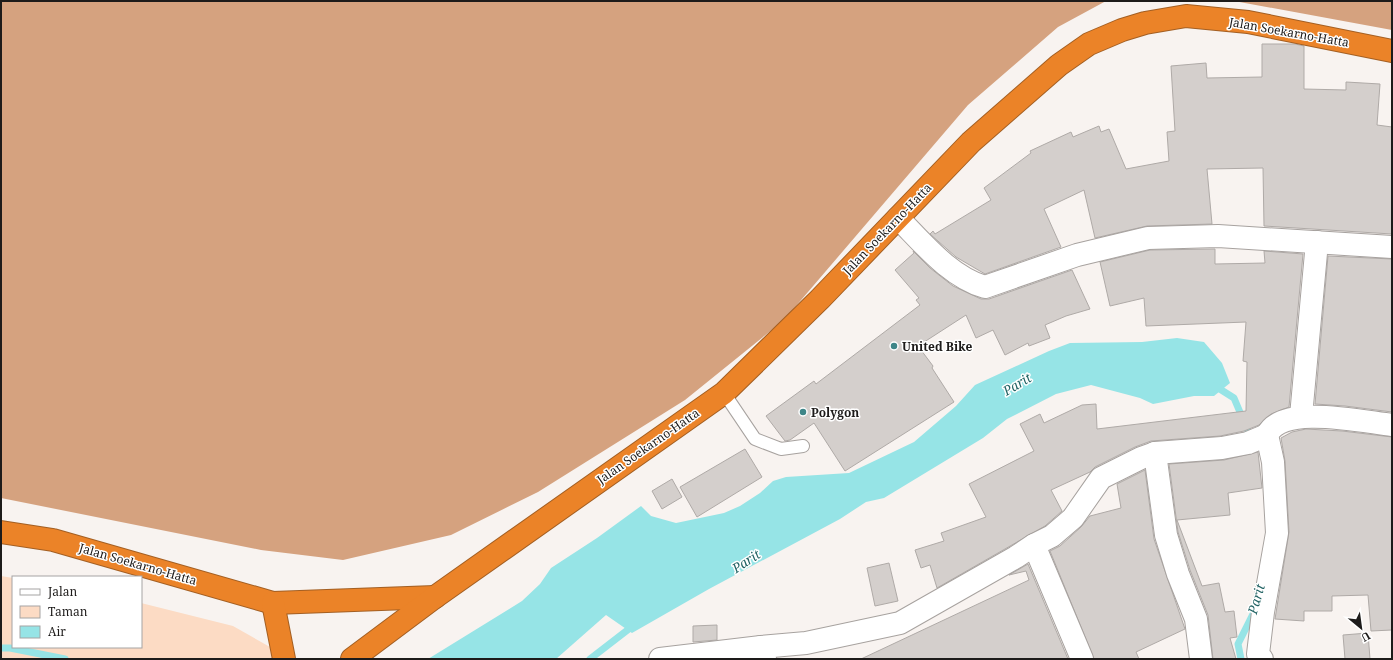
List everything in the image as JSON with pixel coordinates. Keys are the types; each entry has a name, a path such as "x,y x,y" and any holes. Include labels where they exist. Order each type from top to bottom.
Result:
{"highway":[{"name":"Jalan Soekarno-Hatta","path":"352,659 434,596 724,393 820,299 971,142 1059,65 1089,44 1122,30 1145,23 1186,16 1248,22 1392,51"},
{"name":"Jalan Soekarno-Hatta","path":"1,532 53,540 273,603 434,596"},
{"path":"273,603 284,659"}],"street":[{"path":"898,218 933,253 963,279 985,287 1077,255 1148,238 1218,236 1392,247"},
{"path":"1301,416 1317,242"},
{"path":"1262,659 1258,654 1263,612 1277,533 1274,462 1267,435 1269,429 1290,417 1301,416 1392,425"},
{"path":"660,659 763,653 900,623 1052,536 1073,518 1101,478 1155,453 1222,448 1248,443 1267,435"},
{"path":"1155,453 1166,535 1178,574 1196,619 1201,659"},
{"path":"1034,545 1082,659"}],"lane":[{"path":"724,393 755,439 781,448 803,446"}],"green space":[{"path":"1,576 12,578 12,648 142,648 142,603 233,626 270,647 273,659 1,659"}],"shaded area":[{"path":"1,1 1106,1 1058,27 968,105 784,320 685,400 538,492 451,535 343,560 261,550 1,498"},
{"path":"1234,1 1392,1 1392,30"}],"water":[{"path":"1177,338 1204,342 1222,363 1230,383 1214,396 1194,396 1153,404 1140,398 1091,385 1056,394 1007,419 983,438 884,498 866,502 840,519 709,589 632,633 606,615 556,659 428,659 522,601 540,584 551,568 597,538 641,506 651,516 676,523 724,513 740,506 760,493 773,481 786,477 849,473 914,442 956,406 975,385 1049,351 1070,343 1142,342"}],"building":[{"path":"1262,44 1295,44 1304,46 1304,89 1346,90 1346,82 1380,84 1377,125 1392,127 1392,234 1264,226 1263,168 1207,169 1212,224 1147,226 1095,238 1084,190 1044,209 1061,247 985,274 956,257 930,234 933,231 935,234 991,200 984,188 1031,153 1030,151 1071,132 1073,137 1099,126 1101,132 1109,129 1126,169 1169,161 1167,132 1175,131 1171,66 1206,63 1207,78 1262,77"},
{"path":"1215,249 1215,264 1265,263 1264,251 1303,254 1289,407 1271,414 1259,425 1244,431 1220,436 1151,441 1135,447 1095,467 1090,472 1051,490 1062,511 1045,526 937,588 930,565 921,568 915,550 944,541 941,533 986,517 969,484 1034,451 1020,424 1040,414 1044,423 1082,405 1096,404 1097,429 1246,411 1247,362 1243,361 1246,322 1146,326 1144,298 1110,306 1100,262 1150,250"},
{"path":"913,251 930,268 953,286 981,299 989,299 1072,270 1090,309 1066,316 1045,325 1050,338 1029,346 1028,343 1005,355 993,330 976,338 966,315 918,346 933,366 932,368 954,402 845,471 814,423 790,440 785,441 766,416 814,381 816,384 920,305 916,300 919,298 895,270 914,253"},
{"path":"1328,256 1392,259 1392,412 1315,404"},
{"path":"1306,429 1342,431 1392,437 1392,630 1371,631 1368,595 1332,596 1332,611 1304,611 1304,621 1275,619 1289,532 1285,461 1281,438 1292,432"},
{"path":"745,449 762,477 697,517 680,487"},
{"path":"1258,452 1262,488 1228,493 1230,515 1177,520 1202,586 1219,583 1225,612 1234,611 1237,637 1230,638 1236,659 1213,659 1208,615 1190,570 1178,532 1169,464 1224,460"},
{"path":"1145,470 1154,539 1185,629 1136,652 1139,659 1094,659 1050,551 1060,546 1081,527 1090,516 1121,508 1117,484"},
{"path":"672,479 682,497 662,509 652,491"},
{"path":"889,563 898,601 875,606 867,568"},
{"path":"1028,564 1068,659 861,659 1029,580 1026,571 1009,575"},
{"path":"717,625 717,640 693,642 693,626"},
{"path":"1368,633 1370,659 1345,659 1343,635"}],"waterway":[{"name":"Parit","path":"1215,386 1234,398 1250,436 1253,438"},
{"name":"Parit","path":"1241,659 1238,644 1255,610"},
{"name":"Parit","path":"590,659 634,625"},
{"name":"Parit","path":"1,648 10,648 65,659"}],"place":[{"name":"United Bike","path":"894,346"},
{"name":"Polygon","path":"803,412"}]}
